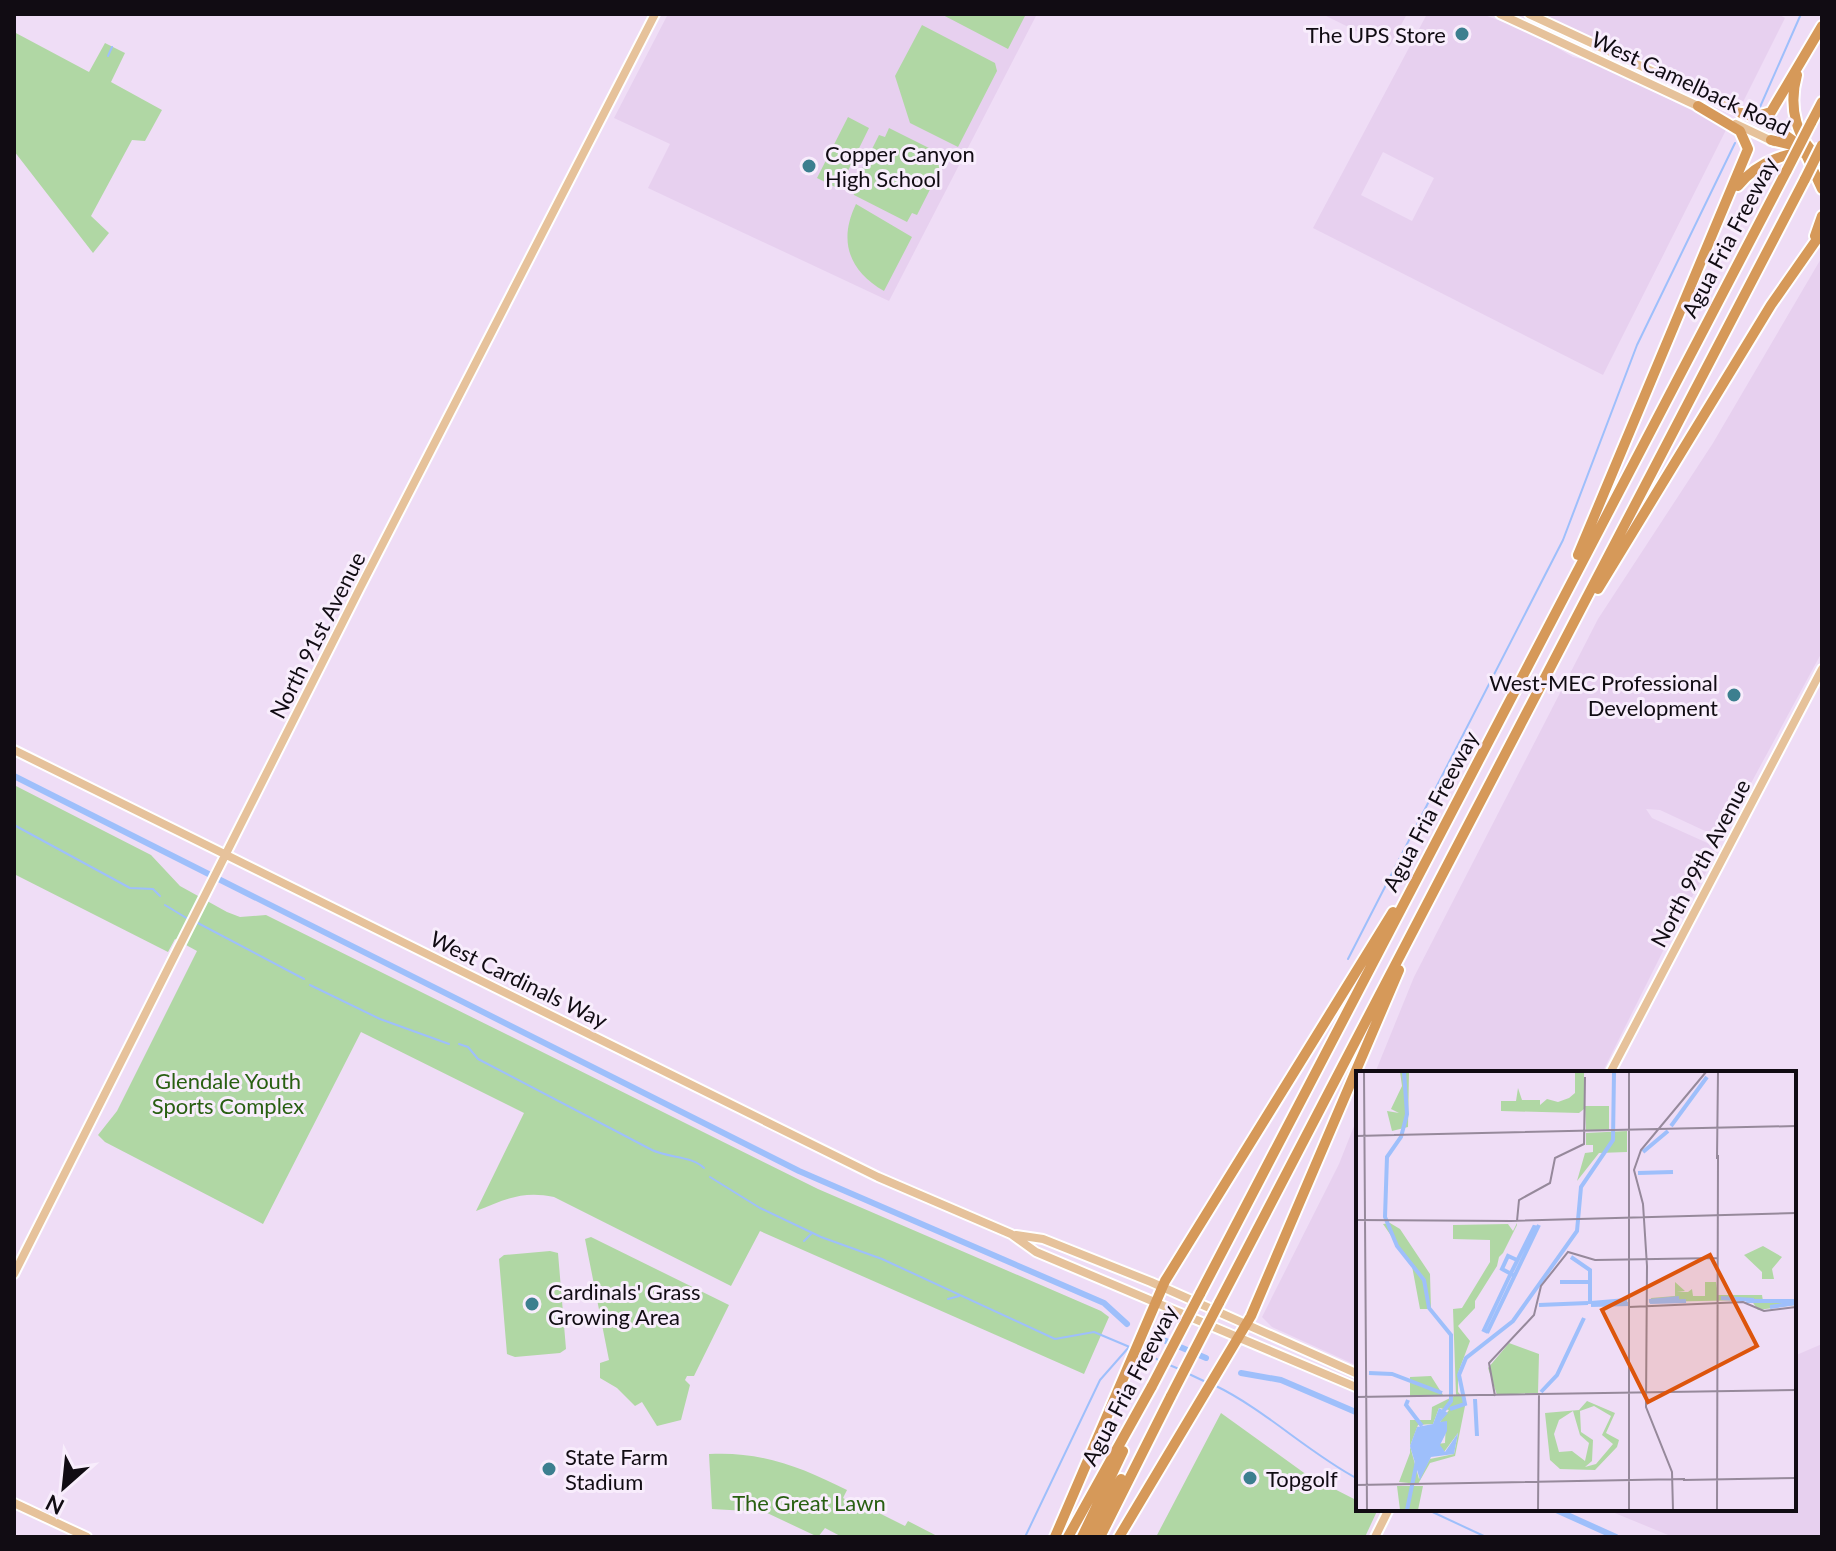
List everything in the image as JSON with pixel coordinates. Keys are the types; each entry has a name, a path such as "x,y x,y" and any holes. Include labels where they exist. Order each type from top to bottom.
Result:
{"highway":[{"path":"1741,113 1757,116 1771,112 1822,26"},
{"path":"1800,66 1793,107 1814,152 1822,189"},
{"name":"Agua Fria Freeway","path":"1068,1537 1131,1426 1822,102"},
{"path":"1546,629 1728,203 1748,143 1740,131 1698,106"},
{"path":"1777,129 1814,152"},
{"path":"1771,140 1814,152"},
{"path":"1728,203 1750,173 1771,161 1814,152"},
{"name":"Agua Fria Freeway","path":"1100,1537 1805,179 1814,152"},
{"path":"1813,242 1822,216"},
{"path":"1565,639 1822,232"},
{"path":"1055,1537 1162,1287 1353,975 1421,871"},
{"path":"1357,1071 1440,880"},
{"path":"1119,1537 1247,1325 1356,1074"},
{"path":"1082,1537 1117,1469 1131,1426"},
{"path":"1089,1537 1124,1473 1151,1435"}],"main road":[{"name":"North 91st Avenue","path":"14,1274 655,14"},
{"name":"West Camelback Road","path":"1500,14 1771,140"},
{"name":"West Camelback Road","path":"1529,14 1777,129"},
{"path":"1542,20 1581,44 1585,53 1600,53 1644,73 1666,79"},
{"name":"North 99th Avenue","path":"1611,1071 1822,669"},
{"name":"West Cardinals Way","path":"14,750 878,1177 1011,1234 1036,1252 1356,1387"},
{"name":"West Cardinals Way","path":"1011,1234 1043,1239 1162,1287"},
{"path":"1162,1287 1356,1373"},
{"path":"14,1503 87,1537"},
{"path":"1375,1537 1388,1511"}],"shaded area":[{"name":"Copper Canyon High School","path":"668,14 1037,14 889,301 648,188 670,144 614,118"},
{"path":"1322,14 1407,14 1389,47"},
{"path":"1427,14 1482,14 1530,32 1573,57 1594,62 1727,128 1603,375 1313,228","holes":["1383,152 1434,178 1412,221 1361,195"]},
{"path":"1541,14 1778,14 1785,18 1740,108"},
{"path":"1822,257 1822,652 1723,835 1718,837 1660,810 1646,809 1652,818 1714,846 1717,853 1675,927 1603,1071 1376,1071 1414,977 1598,619 1713,443"},
{"path":"1356,1121 1356,1365 1272,1327 1262,1317 1339,1164"},
{"path":"1822,1344 1822,1537 1673,1537 1610,1511 1796,1511 1796,1355"}],"green space":[{"path":"941,14 1026,14 1008,49"},
{"path":"922,25 995,63 997,71 958,147 910,123 895,76"},
{"path":"14,32 89,72 105,43 125,53 111,82 162,110 145,141 132,140 91,216 109,233 93,253 14,151"},
{"path":"848,117 869,128 839,189 817,178"},
{"path":"889,128 943,155 944,162 917,215 912,213 907,222 854,195 852,189 879,135 885,137"},
{"path":"856,204 912,237 884,291 862,274 850,254 848,230"},
{"name":"Glendale Youth Sports Complex","path":"14,785 151,855 180,886 227,912 240,917 266,915 818,1189 1101,1311 1109,1317 1084,1374 760,1231 731,1286 554,1197 523,1195 476,1211 524,1113 361,1032 263,1224 105,1142 98,1135 117,1111 197,951 175,939 168,952 14,874"},
{"path":"591,1237 729,1305 694,1376 687,1376 685,1380 690,1385 681,1420 657,1426 642,1402 635,1406 617,1388 600,1378 600,1363 609,1360 585,1239"},
{"name":"Cardinals' Grass Growing Area","path":"558,1253 566,1349 560,1353 515,1357 507,1354 499,1259 504,1255"},
{"name":"Topgolf","path":"1221,1413 1307,1475 1356,1500 1356,1511 1377,1511 1365,1537 1156,1537"},
{"name":"The Great Lawn","path":"709,1454 746,1455 797,1468 847,1490 843,1498 868,1512 871,1509 905,1526 908,1521 939,1537 842,1537 825,1528 818,1537 765,1512 712,1509"}],"waterway":[{"path":"1760,107 1801,14"},
{"path":"108,56 112,47"},
{"path":"1348,959 1563,540 1637,345 1735,143"},
{"path":"14,776 799,1171 1104,1303 1127,1324"},
{"path":"14,825 130,888 153,889 160,896"},
{"path":"165,905 188,919"},
{"path":"194,921 304,979"},
{"path":"310,985 380,1019 449,1044"},
{"path":"459,1044 468,1047 478,1059 652,1150 693,1161 704,1168"},
{"path":"710,1177 760,1208 821,1237 882,1259 1055,1339 1094,1332 1132,1348"},
{"path":"804,1241 812,1233"},
{"path":"948,1299 959,1296"},
{"path":"1159,1338 1206,1358"},
{"path":"1025,1537 1100,1380 1129,1347"},
{"path":"1138,1351 1161,1361"},
{"path":"1167,1364 1179,1369"},
{"path":"1241,1373 1281,1380 1356,1412"},
{"path":"1189,1374 1208,1383"},
{"path":"1214,1385 1251,1406 1356,1478"},
{"path":"1430,1511 1486,1537"},
{"path":"1558,1511 1616,1537"}],"place":[{"name":"The UPS Store","path":"1462,34"},
{"name":"Copper Canyon High School","path":"809,166"},
{"name":"West-MEC Professional Development","path":"1734,695"},
{"name":"Cardinals' Grass Growing Area","path":"532,1304"},
{"name":"State Farm Stadium","path":"549,1469"},
{"name":"Topgolf","path":"1250,1478"}]}
